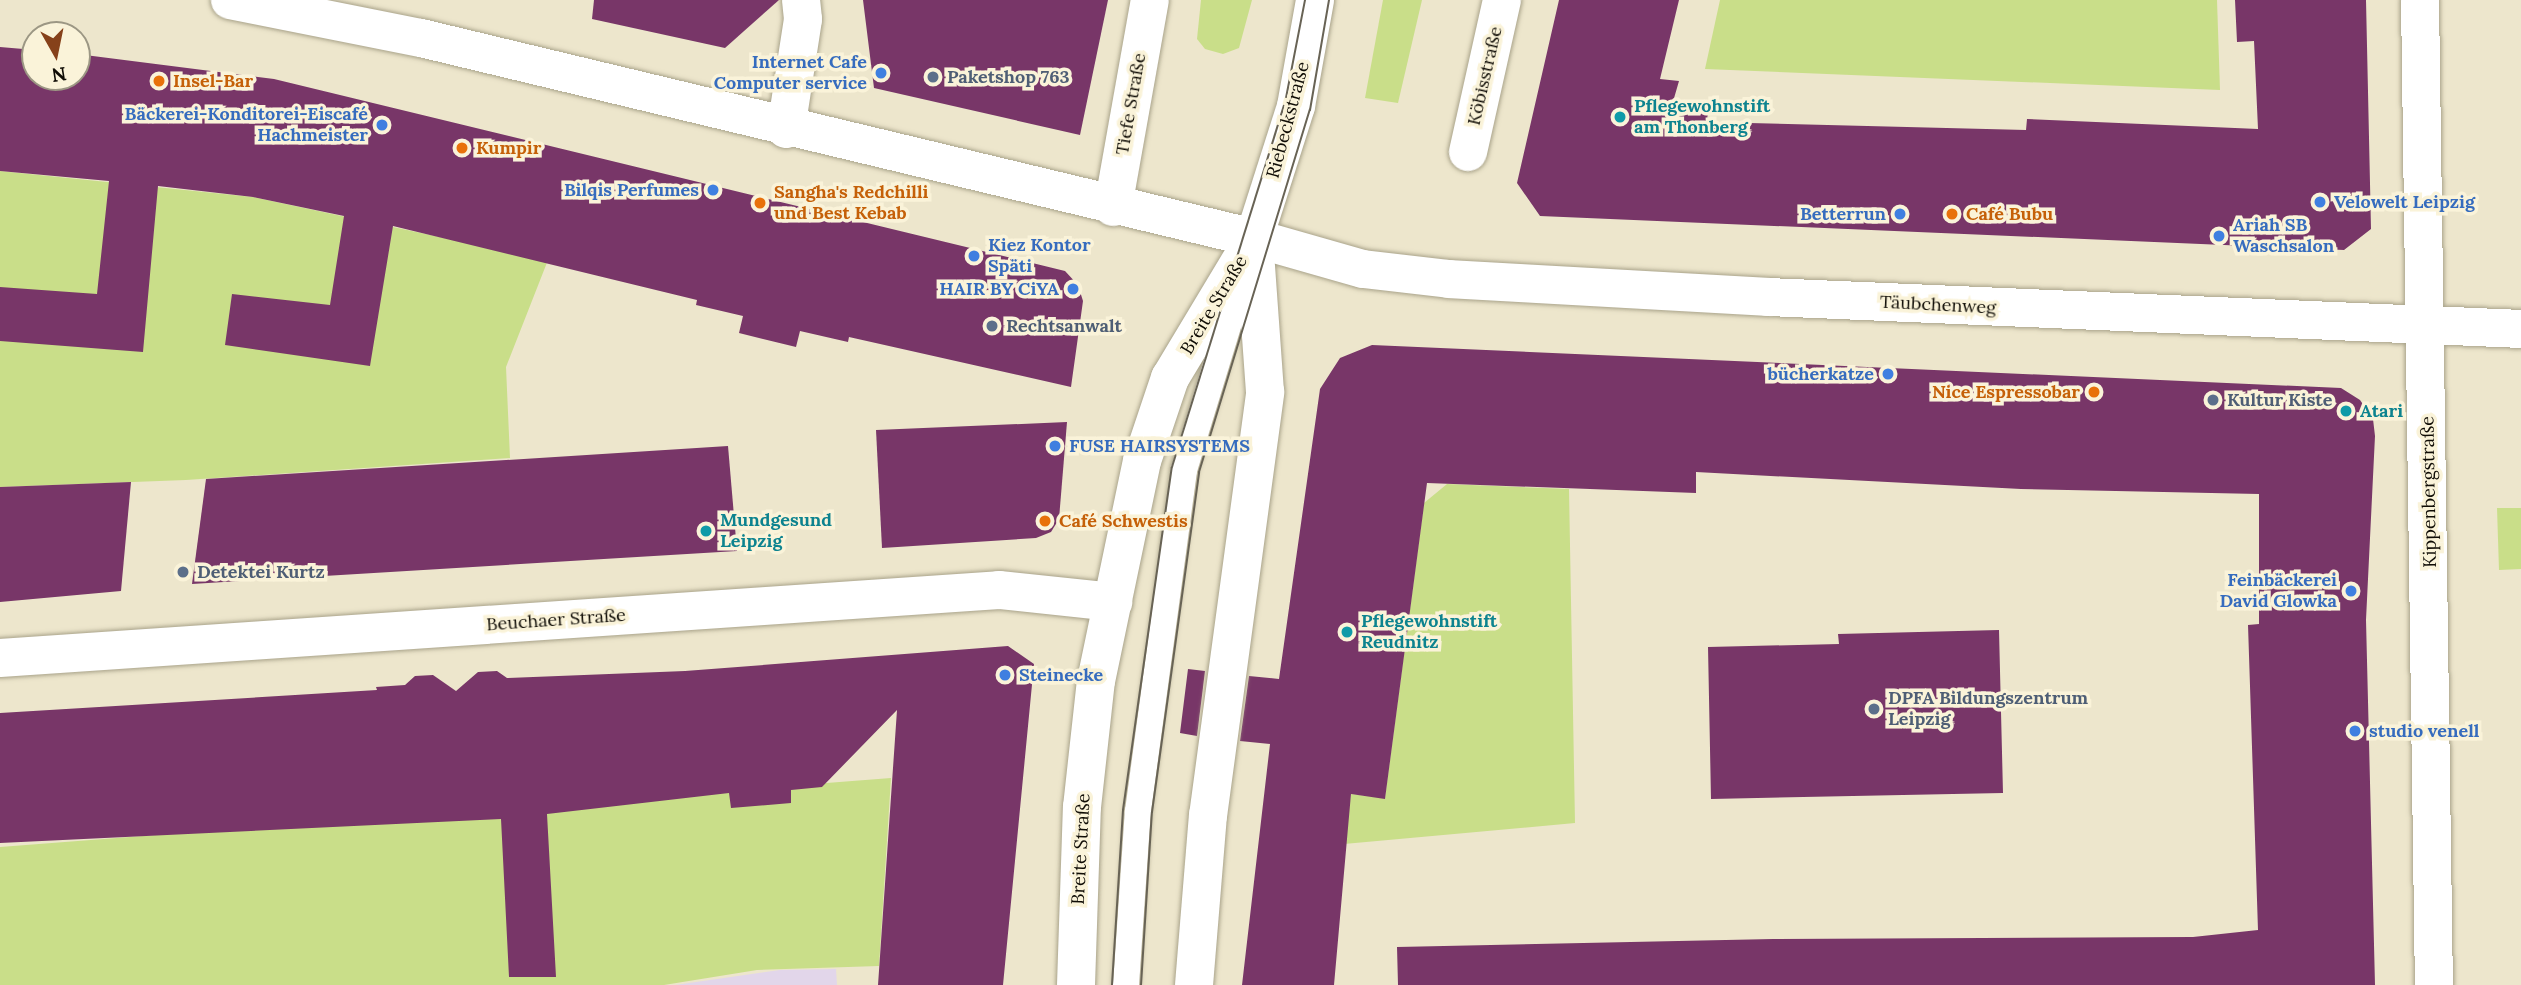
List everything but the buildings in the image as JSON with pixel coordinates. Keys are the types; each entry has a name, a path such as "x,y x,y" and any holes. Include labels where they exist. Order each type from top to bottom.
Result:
{"street":[{"name":"Täubchenweg","path":"230,0 421,38 786,129 1254,239 1363,269 1449,279 2427,328 2521,329"},
{"path":"786,129 803,19 801,0"},
{"name":"Tiefe Straße","path":"1113,207 1150,0"},
{"name":"Riebeckstraße","path":"1254,239 1296,106 1315,0"},
{"name":"Köbisstraße","path":"1468,152 1502,0"},
{"name":"Kippenbergstraße","path":"2420,0 2427,328 2434,985"},
{"name":"Breite Straße","path":"1076,985 1082,807 1096,681 1142,461 1170,378 1254,239"},
{"name":"Breite Straße","path":"1194,985 1208,816 1265,392 1254,239"},
{"name":"Beuchaer Straße","path":"0,658 999,590 1112,602"}],"lane":[{"path":"1126,985 1138,811 1184,470 1254,239"}],"shaded area":[{"path":"836,969 837,985 675,985 780,970"}],"green space":[{"path":"1201,0 1252,0 1239,48 1223,54 1205,49 1197,39"},
{"path":"1383,0 1422,0 1398,103 1365,98"},
{"path":"1720,0 2217,0 2220,90 1705,69"},
{"path":"0,171 253,197 548,260 506,367 510,458 186,480 0,487"},
{"path":"1447,484 1569,489 1575,823 1344,844 1351,794 1385,798 1424,503"},
{"path":"2497,508 2521,508 2521,569 2499,570"},
{"path":"891,778 879,966 757,970 664,985 0,985 0,847"}],"tram line":[{"path":"1112,985 1123,810 1172,467 1285,103 1305,0"},
{"path":"1141,985 1152,812 1199,472 1310,110 1329,0"}],"place":[{"name":"Internet Cafe Computer service","path":"881,73"},
{"name":"Paketshop 763","path":"933,77"},
{"name":"Insel-Bar","path":"159,81"},
{"name":"Pflegewohnstift am Thonberg","path":"1620,117"},
{"name":"Bäckerei-Konditorei-Eiscafé Hachmeister","path":"382,125"},
{"name":"Kumpir","path":"462,148"},
{"name":"Bilqis Perfumes","path":"713,190"},
{"name":"Velowelt Leipzig","path":"2320,202"},
{"name":"Sangha's Redchilli und Best Kebab","path":"760,203"},
{"name":"Betterrun","path":"1900,214"},
{"name":"Café Bubu","path":"1952,214"},
{"name":"Ariah SB Waschsalon","path":"2219,236"},
{"name":"Kiez Kontor Späti","path":"974,256"},
{"name":"HAIR BY CiYA","path":"1073,289"},
{"name":"Rechtsanwalt","path":"992,326"},
{"name":"bücherkatze","path":"1888,374"},
{"name":"Nice Espressobar","path":"2094,392"},
{"name":"Kultur Kiste","path":"2213,400"},
{"name":"Atari","path":"2346,411"},
{"name":"FUSE HAIRSYSTEMS","path":"1055,446"},
{"name":"Café Schwestis","path":"1045,521"},
{"name":"Mundgesund Leipzig","path":"706,531"},
{"name":"Detektei Kurtz","path":"183,572"},
{"name":"Feinbäckerei David Glowka","path":"2351,591"},
{"name":"Pflegewohnstift Reudnitz","path":"1347,632"},
{"name":"Steinecke","path":"1005,675"},
{"name":"DPFA Bildungszentrum Leipzig","path":"1874,709"},
{"name":"studio venell","path":"2355,731"}]}
